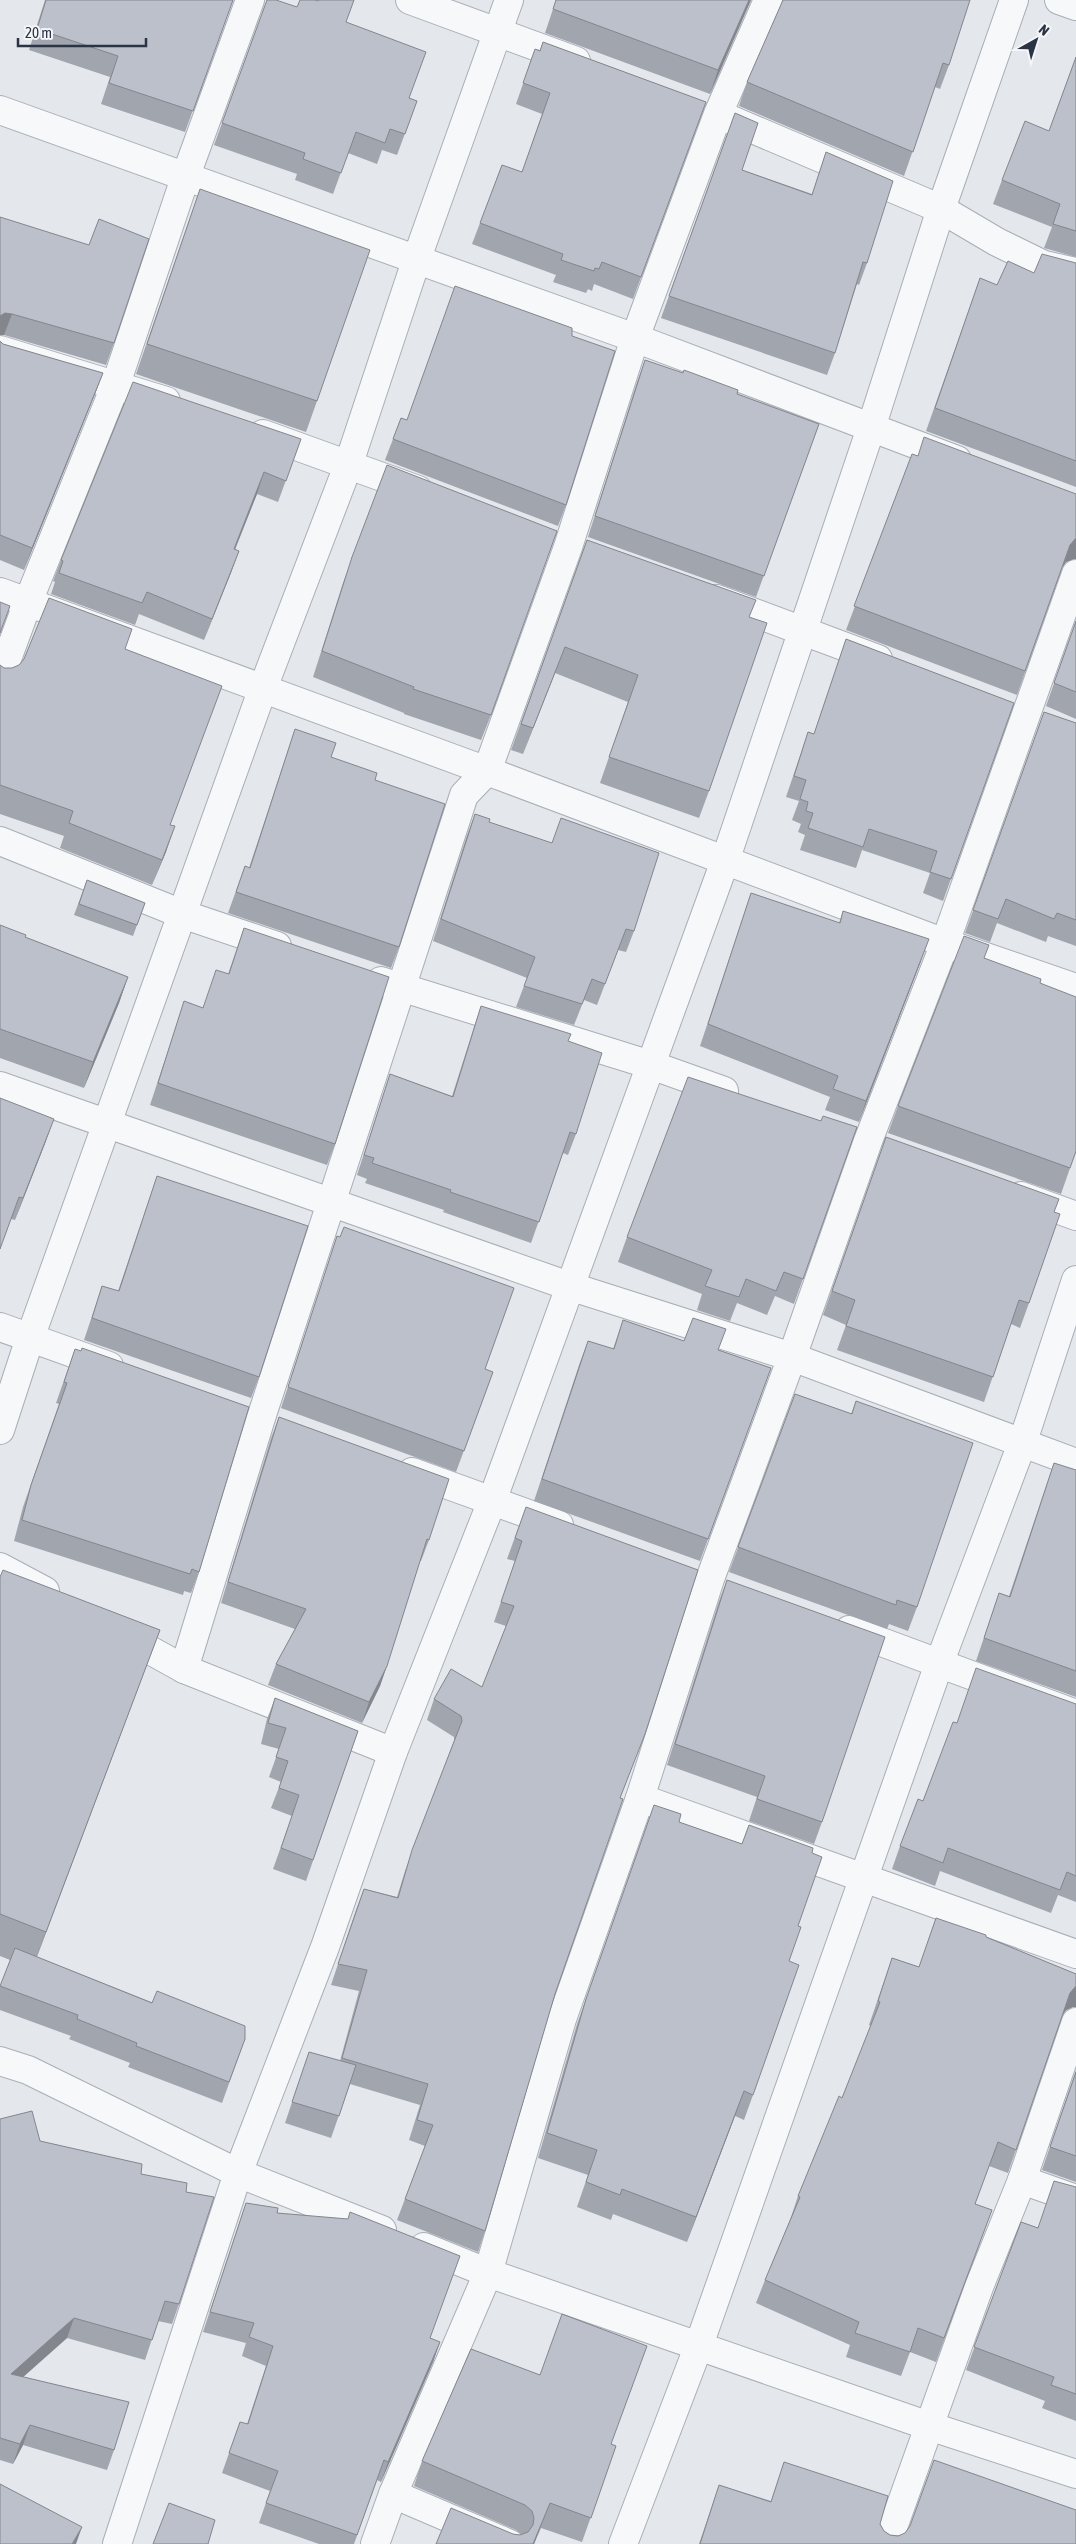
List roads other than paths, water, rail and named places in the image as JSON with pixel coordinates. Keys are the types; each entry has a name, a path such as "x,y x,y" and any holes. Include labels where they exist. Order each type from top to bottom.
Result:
{"street":[{"path":"0,678 28,602 116,384 185,178 250,0"},
{"path":"410,0 599,69"},
{"path":"0,1430 30,1338 263,688 349,463 417,258 509,0"},
{"path":"184,1669 261,1418 333,1202 400,988 464,795 487,771 578,551 635,338 718,114 768,0"},
{"path":"118,2544 238,2173 325,1947 393,1752 492,1501 725,861 871,428 941,209 1014,0"},
{"path":"1059,0 1076,6"},
{"path":"691,104 941,209 996,242 1044,265 1076,272"},
{"path":"0,110 185,178 417,258 983,469"},
{"path":"0,350 116,384 191,410"},
{"path":"237,425 349,463 440,498"},
{"path":"541,537 578,551"},
{"path":"375,2544 393,2494 488,2272 562,2019 640,1798 710,1579 792,1357 858,1137 945,943 1016,712 1076,574"},
{"path":"690,590 905,669"},
{"path":"0,592 487,771 945,943 1076,988"},
{"path":"1016,712 1050,724"},
{"path":"0,841 182,914 305,956"},
{"path":"362,975 651,1065 745,1098"},
{"path":"0,1086 569,1286 792,1357 1023,1441 1076,1463"},
{"path":"858,1137 895,1150"},
{"path":"994,1186 1076,1216"},
{"path":"623,2544 699,2345 865,1879 939,1664 1023,1441 1076,1280"},
{"path":"0,1327 132,1373"},
{"path":"233,1408 289,1428"},
{"path":"390,1464 583,1534"},
{"path":"0,1566 67,1604"},
{"path":"683,1570 738,1589"},
{"path":"100,1622 184,1669 393,1752"},
{"path":"829,1623 1076,1714"},
{"path":"640,1798 1076,1954"},
{"path":"887,2544 979,2287 1022,2180 1076,2022"},
{"path":"0,2060 28,2070 238,2173 488,2272 929,2426 1076,2474"},
{"path":"1022,2180 1076,2199"},
{"path":"393,2494 510,2544"}]}
